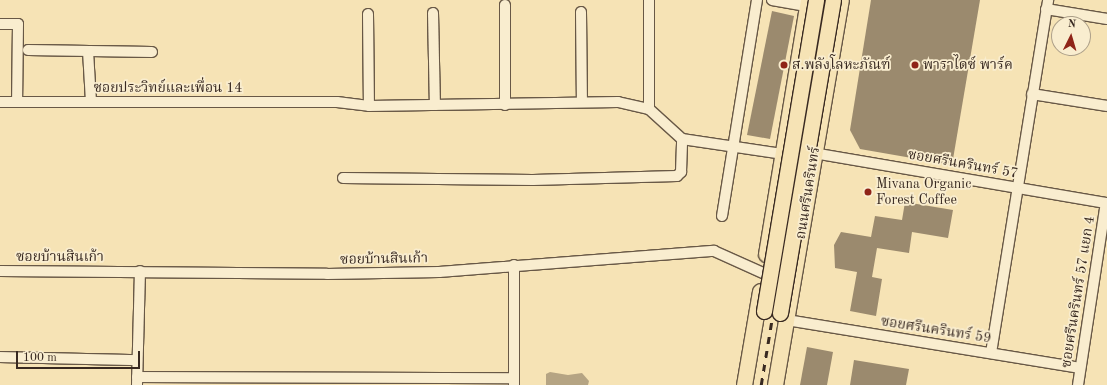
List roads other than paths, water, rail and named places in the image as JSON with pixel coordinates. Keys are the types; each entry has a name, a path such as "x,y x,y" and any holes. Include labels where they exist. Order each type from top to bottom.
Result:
{"main road":[{"path":"768,385 784,317 833,0"},
{"name":"ถนนศรีนครินทร์","path":"775,385 784,317 795,269 841,0"},
{"path":"744,385 802,36 810,2"},
{"path":"751,385 764,311 810,2"},
{"path":"802,36 808,53 813,57 822,56 834,42"},
{"path":"764,268 775,252 785,251 790,254 795,269"}],"street":[{"path":"343,178 533,180 677,176 681,172 685,139 649,109 649,0"},
{"path":"722,216 758,0"},
{"path":"772,0 810,2"},
{"path":"992,353 1016,188 1047,4 1107,18"},
{"path":"504,105 505,5"},
{"path":"581,12 582,102"},
{"path":"433,13 435,105"},
{"path":"368,14 369,106"},
{"path":"0,24 18,24 17,102"},
{"path":"28,50 152,52"},
{"path":"88,52 91,102"},
{"path":"1032,94 1107,106"},
{"name":"ซอยประวิทย์และเพื่อน 14","path":"0,102 337,102 369,106 618,102 649,109"},
{"name":"ซอยศรีนครินทร์ 57","path":"685,139 782,154 815,153 1106,203"},
{"name":"ซอยศรีนครินทร์ 57 แยก 4","path":"1078,385 1106,203"},
{"name":"ซอยบ้านสินเก้า","path":"0,271 140,271 327,274 439,272 714,250 764,268"},
{"path":"140,271 136,360 137,381 514,382 514,266"},
{"name":"ซอยศรีนครินทร์ 59","path":"784,317 1080,368"},
{"path":"0,357 136,360"}],"railway":[{"path":"761,385 825,0"}],"place":[{"name":"ส.พลังโลหะภัณฑ์","path":"784,65"},
{"name":"พาราไดซ์ พาร์ค","path":"915,65"},
{"name":"Mivana Organic Forest Coffee","path":"868,192"}]}
